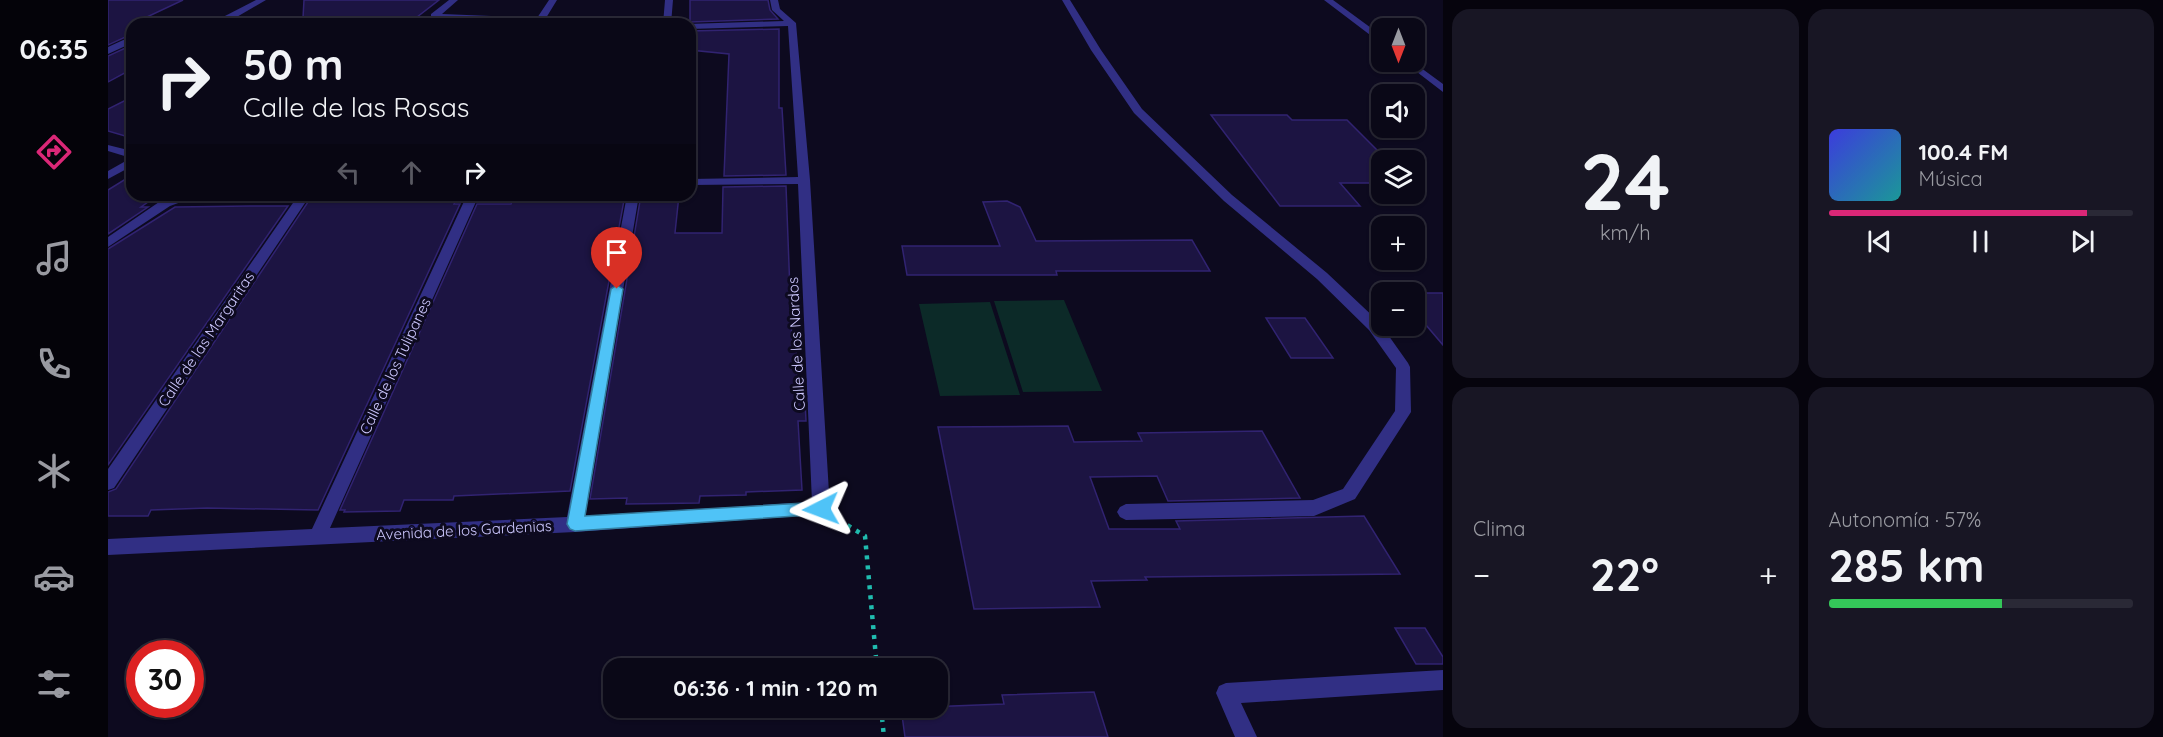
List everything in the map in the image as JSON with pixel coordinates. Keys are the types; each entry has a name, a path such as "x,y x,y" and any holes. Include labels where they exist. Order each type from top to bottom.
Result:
{"street":[{"path":"228,18 262,0"},
{"path":"454,0 434,16 469,18"},
{"path":"541,18 552,0"},
{"path":"668,18 669,0"},
{"path":"774,0 776,10 792,23"},
{"path":"1066,0 1096,50 1138,111 1228,198 1339,292 1374,326 1403,367 1403,412 1349,494 1314,508 1126,512"},
{"path":"1328,0 1371,33"},
{"path":"696,26 792,23"},
{"name":"Calle de los Nardos","path":"792,23 804,180 821,509"},
{"path":"108,51 126,42"},
{"path":"1421,72 1443,89"},
{"path":"108,148 126,153"},
{"path":"108,176 126,165"},
{"path":"696,182 804,180"},
{"path":"108,243 171,201"},
{"name":"Calle de las Margaritas","path":"108,483 300,201"},
{"name":"Calle de los Tulipanes","path":"317,537 470,201"},
{"path":"575,524 632,201"},
{"name":"Avenida de los Gardenias","path":"108,547 575,524 821,509"},
{"path":"1245,737 1226,693 1443,680"}],"path":[{"path":"821,509 865,536 876,658"},
{"path":"882,718 884,737"}],"green space":[{"path":"1064,300 1102,391 1023,392 994,301"},
{"path":"990,302 1020,395 940,396 919,304"}],"building":[{"path":"108,0 183,0 145,18 126,18 126,37 108,45"},
{"path":"304,0 439,0 416,18 303,18"},
{"path":"690,0 768,0 770,10 778,19 696,22 696,18 690,18"},
{"path":"779,29 779,108 782,108 786,175 724,176 729,54 696,51 696,31"},
{"path":"126,48 126,72 108,82 108,56"},
{"path":"126,100 126,136 108,131 108,109"},
{"path":"1211,115 1287,115 1292,120 1347,120 1377,150 1371,150 1371,183 1340,183 1360,206 1280,206"},
{"path":"126,179 126,201 150,201 141,207 148,207 108,234 108,190"},
{"path":"786,186 792,344 796,344 797,377 804,377 806,421 798,421 802,490 700,496 699,503 626,504 627,498 590,499 640,201 678,201 675,233 722,233 723,187"},
{"path":"455,201 454,204 460,204 318,510 207,508 151,510 148,516 108,516 108,492 116,489 308,202"},
{"path":"512,201 624,201 570,491 454,496 453,500 404,500 400,511 344,512 345,510 340,510 477,204 511,204"},
{"path":"1007,201 1020,207 1036,241 1192,240 1210,271 1056,271 1057,275 907,275 902,246 1000,246 983,202"},
{"path":"288,206 108,465 108,249 175,207"},
{"path":"1425,293 1443,293 1443,345 1425,324"},
{"path":"1266,318 1305,318 1333,358 1291,358"},
{"path":"1068,426 1074,442 1142,441 1138,433 1262,431 1300,498 1168,501 1157,476 1090,477 1109,529 1180,529 1176,521 1364,516 1400,574 1145,577 1147,580 1091,581 1100,607 974,609 938,427"},
{"path":"1395,628 1425,628 1443,657 1443,664 1416,664"},
{"path":"1094,692 1108,737 905,737 902,718 948,718 948,706 1004,704 1002,695"}],"route":[{"path":"617,289 575,524 821,509"}]}
